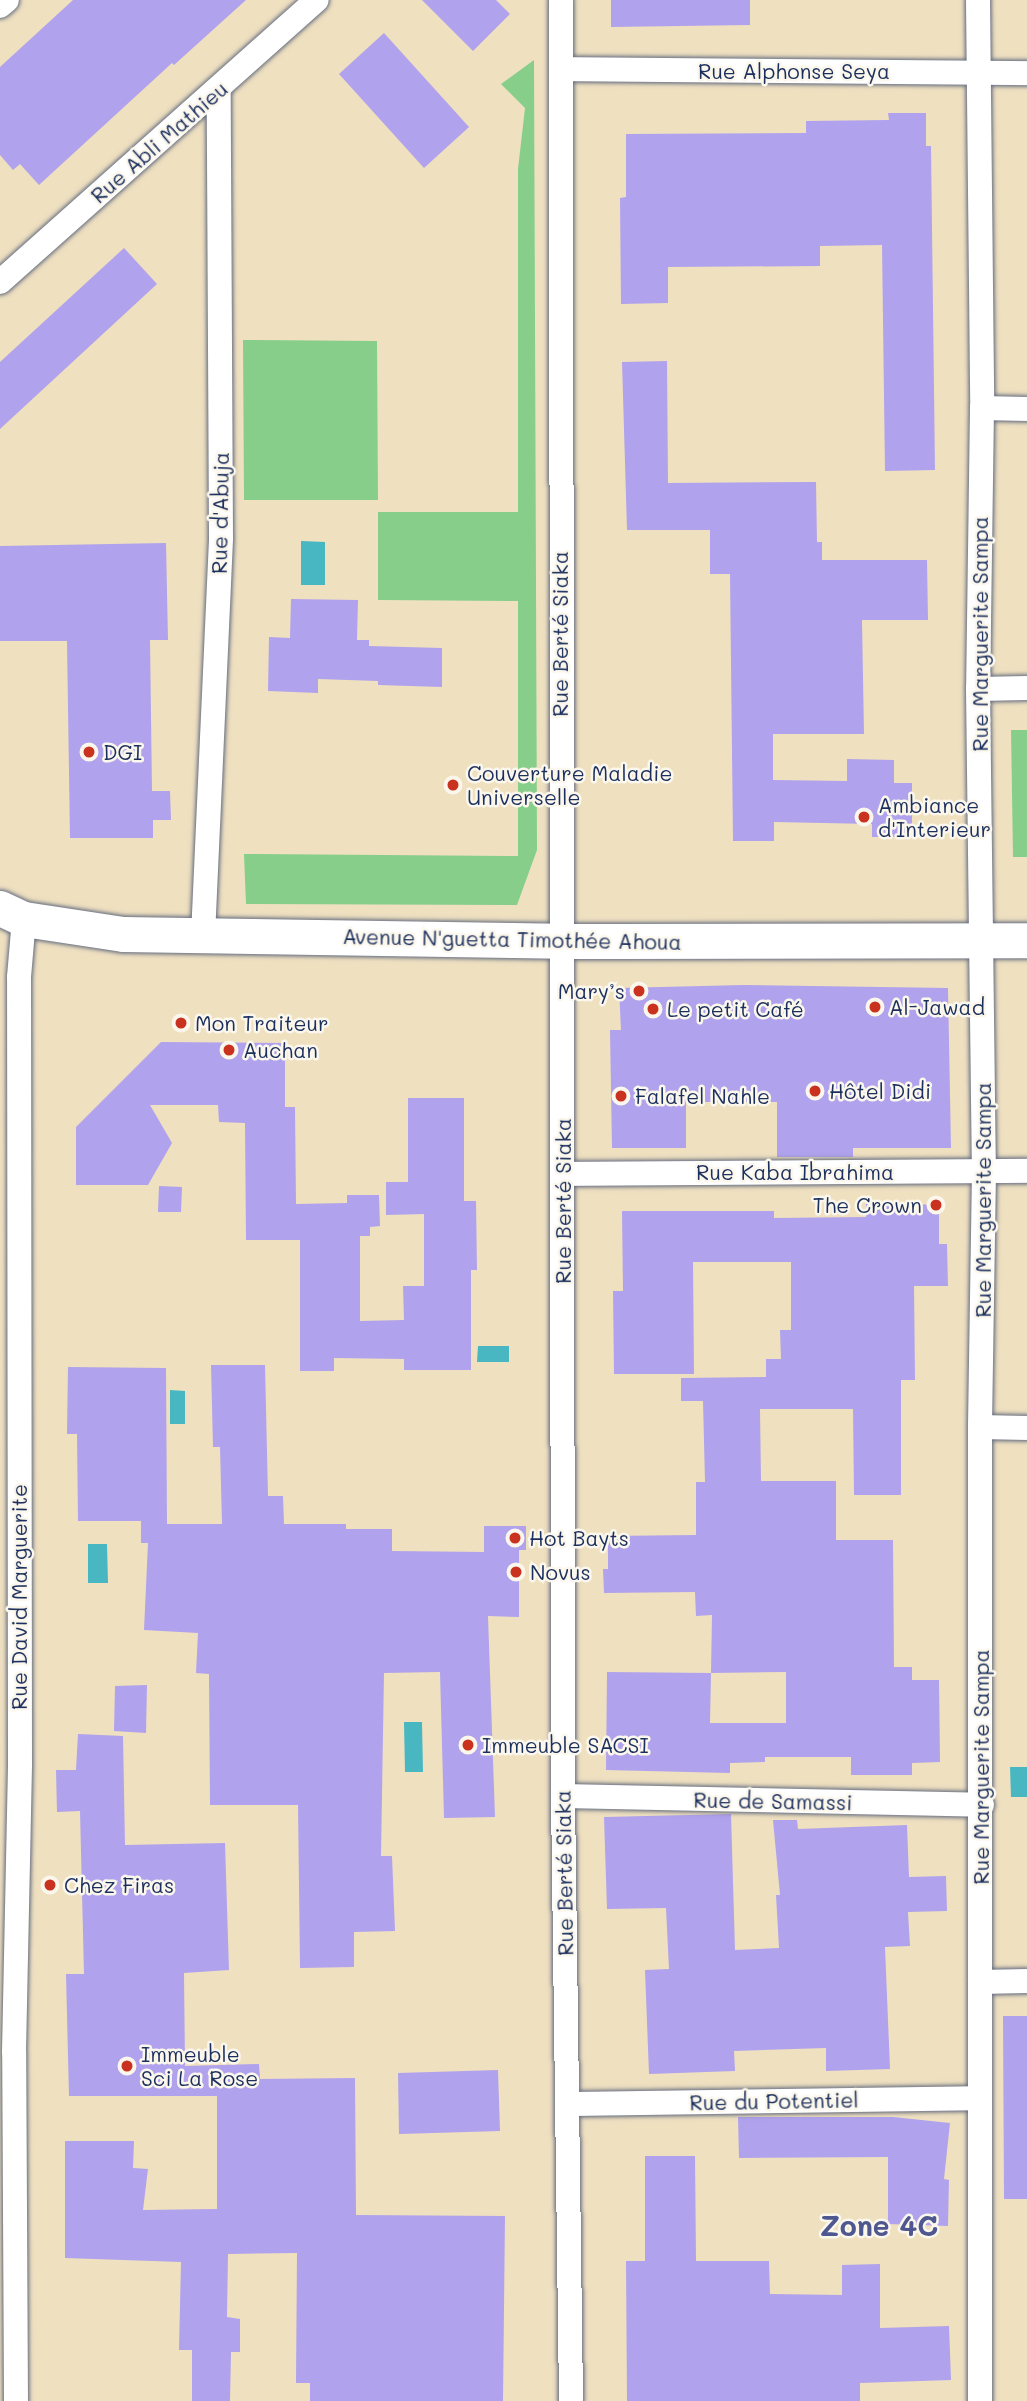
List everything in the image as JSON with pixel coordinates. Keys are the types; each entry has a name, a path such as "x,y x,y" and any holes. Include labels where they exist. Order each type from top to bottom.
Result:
{"street":[{"path":"0,6 7,0"},
{"name":"Rue Berté Siaka","path":"561,0 563,1796 571,2401"},
{"name":"Rue Marguerite Sampa","path":"978,0 982,408 978,688 984,940 985,1171 980,1427 980,2401"},
{"name":"Rue Abli Mathieu","path":"0,282 219,89 303,4"},
{"name":"Rue Alphonse Seya","path":"561,69 1027,73"},
{"name":"Rue d'Abuja","path":"203,936 221,538 219,89"},
{"path":"982,408 1027,409"},
{"path":"978,688 1027,688"},
{"name":"Avenue N'guetta Timothée Ahoua","path":"12,914 123,934 560,941 1027,940"},
{"name":"Rue David Marguerite","path":"12,914 10,978 20,1765 14,2052 16,2401"},
{"name":"Rue Kaba Ibrahima","path":"563,1174 1027,1171"},
{"path":"980,1427 1027,1428"},
{"name":"Rue de Samassi","path":"563,1796 982,1805"},
{"path":"980,1982 1027,1981"},
{"name":"Rue du Potentiel","path":"568,2104 980,2098"}],"green space":[{"path":"534,60 537,850 517,905 246,904 244,854 518,856 518,601 378,600 378,512 518,512 518,169 525,108 501,84"},
{"path":"243,340 377,341 378,500 244,500"},
{"path":"1011,730 1027,730 1027,857 1013,857"}],"water":[{"path":"301,541 325,542 325,585 301,585"},
{"path":"478,1346 509,1346 509,1362 477,1362"},
{"path":"170,1390 185,1391 185,1424 170,1424"},
{"path":"88,1544 107,1544 108,1583 88,1583"},
{"path":"404,1722 422,1722 423,1772 405,1772"},
{"path":"1010,1767 1027,1767 1027,1797 1011,1797"}],"building":[{"path":"73,0 246,0 174,65 172,63 39,185 20,164 13,170 0,155 0,67"},
{"path":"422,0 496,0 510,14 473,51"},
{"path":"611,0 750,0 750,25 611,27"},
{"path":"384,33 469,127 424,168 339,74"},
{"path":"888,113 926,113 926,146 931,146 935,470 885,471 882,245 820,246 820,266 668,267 668,303 621,304 620,198 626,197 626,134 806,133 806,121 889,120"},
{"path":"124,248 157,284 0,429 0,362"},
{"path":"667,361 668,483 816,482 817,542 822,542 822,560 927,560 928,620 862,620 864,734 773,734 773,780 847,781 847,759 894,760 894,783 912,783 912,837 872,837 872,824 774,822 774,841 733,841 730,574 710,574 710,530 627,530 622,362"},
{"path":"166,543 168,640 150,640 152,791 170,791 171,820 153,820 153,838 70,838 67,641 0,641 0,546"},
{"path":"291,599 358,600 357,640 369,640 369,646 442,648 442,687 378,685 378,681 318,679 318,693 268,691 269,637 290,638"},
{"path":"744,985 948,988 951,1148 853,1148 853,1157 777,1157 777,1102 686,1102 686,1148 612,1148 610,1030 621,1030 619,988"},
{"path":"161,1042 285,1043 285,1107 295,1107 296,1204 347,1203 347,1195 379,1195 380,1226 370,1227 370,1236 360,1236 360,1321 404,1320 403,1286 424,1286 424,1214 386,1215 386,1182 408,1182 408,1098 464,1098 464,1201 476,1201 477,1270 471,1270 471,1370 404,1370 404,1359 334,1358 334,1371 300,1371 300,1240 246,1240 245,1123 219,1122 218,1105 150,1105 172,1143 148,1185 76,1185 76,1127"},
{"path":"159,1186 182,1187 181,1212 158,1212"},
{"path":"866,1202 939,1205 939,1244 947,1244 948,1286 914,1286 915,1380 901,1380 901,1495 854,1495 853,1409 760,1409 761,1481 836,1481 836,1540 893,1540 894,1667 912,1667 912,1680 939,1680 940,1762 912,1763 912,1775 851,1775 851,1757 765,1757 765,1762 730,1763 730,1773 606,1770 607,1672 711,1673 712,1615 696,1616 695,1592 604,1593 603,1569 608,1569 608,1536 696,1535 696,1482 705,1482 703,1401 681,1401 681,1378 766,1377 766,1359 781,1359 780,1330 791,1330 791,1262 693,1262 694,1374 614,1374 613,1291 623,1291 622,1211 774,1211 774,1218 866,1217","holes":["786,1672 786,1723 710,1723 711,1673"]},
{"path":"211,1365 265,1365 268,1496 283,1496 284,1524 346,1524 346,1529 392,1529 392,1551 484,1552 484,1526 526,1526 526,1550 519,1550 519,1617 488,1616 495,1817 444,1818 440,1672 384,1673 381,1856 392,1856 395,1931 354,1932 354,1967 300,1968 298,1805 210,1805 209,1674 196,1673 198,1633 144,1630 148,1543 141,1543 141,1521 78,1521 77,1434 67,1434 68,1367 166,1368 167,1524 222,1524 220,1447 213,1447"},
{"path":"147,1685 146,1733 114,1731 115,1686"},
{"path":"78,1734 123,1736 125,1845 225,1843 229,1970 184,1973 185,2066 259,2064 260,2079 355,2078 356,2215 505,2216 503,2401 310,2401 310,2383 296,2383 297,2253 228,2254 227,2317 240,2319 240,2352 231,2352 230,2401 192,2401 192,2350 179,2350 181,2262 65,2258 65,2141 134,2141 133,2168 148,2169 143,2210 217,2209 217,2096 69,2096 66,1974 84,1974 80,1811 57,1812 56,1770 76,1770"},
{"path":"731,1814 735,1950 779,1948 776,1895 780,1895 773,1820 797,1820 798,1829 907,1825 909,1877 946,1876 947,1911 908,1912 910,1946 885,1947 890,2069 826,2071 826,2048 734,2051 735,2071 649,2074 645,1970 669,1969 666,1908 607,1909 604,1817"},
{"path":"1003,2016 1027,2016 1027,2199 1004,2199"},
{"path":"498,2070 500,2131 399,2134 398,2073"},
{"path":"738,2117 893,2117 950,2123 944,2179 949,2180 948,2226 888,2224 888,2157 739,2158"},
{"path":"645,2156 695,2156 696,2261 769,2261 770,2294 842,2295 842,2265 880,2264 880,2328 949,2326 951,2380 860,2383 860,2401 627,2401 626,2261 645,2261"}],"place":[{"name":"DGI","path":"89,752"},
{"name":"Couverture Maladie Universelle","path":"453,785"},
{"name":"Ambiance d'Interieur","path":"864,817"},
{"name":"Mary’s","path":"639,991"},
{"name":"Al-Jawad","path":"875,1007"},
{"name":"Le petit Café","path":"653,1009"},
{"name":"Mon Traiteur","path":"181,1023"},
{"name":"Auchan","path":"229,1050"},
{"name":"Hôtel Didi","path":"815,1091"},
{"name":"Falafel Nahle","path":"621,1096"},
{"name":"The Crown","path":"936,1205"},
{"name":"Hot Bayts","path":"515,1538"},
{"name":"Novus","path":"516,1572"},
{"name":"Immeuble SACSI","path":"468,1745"},
{"name":"Chez Firas","path":"50,1885"},
{"name":"Immeuble Sci La Rose","path":"127,2066"}],"district":[{"name":"Zone 4C","path":"879,2225"}]}
